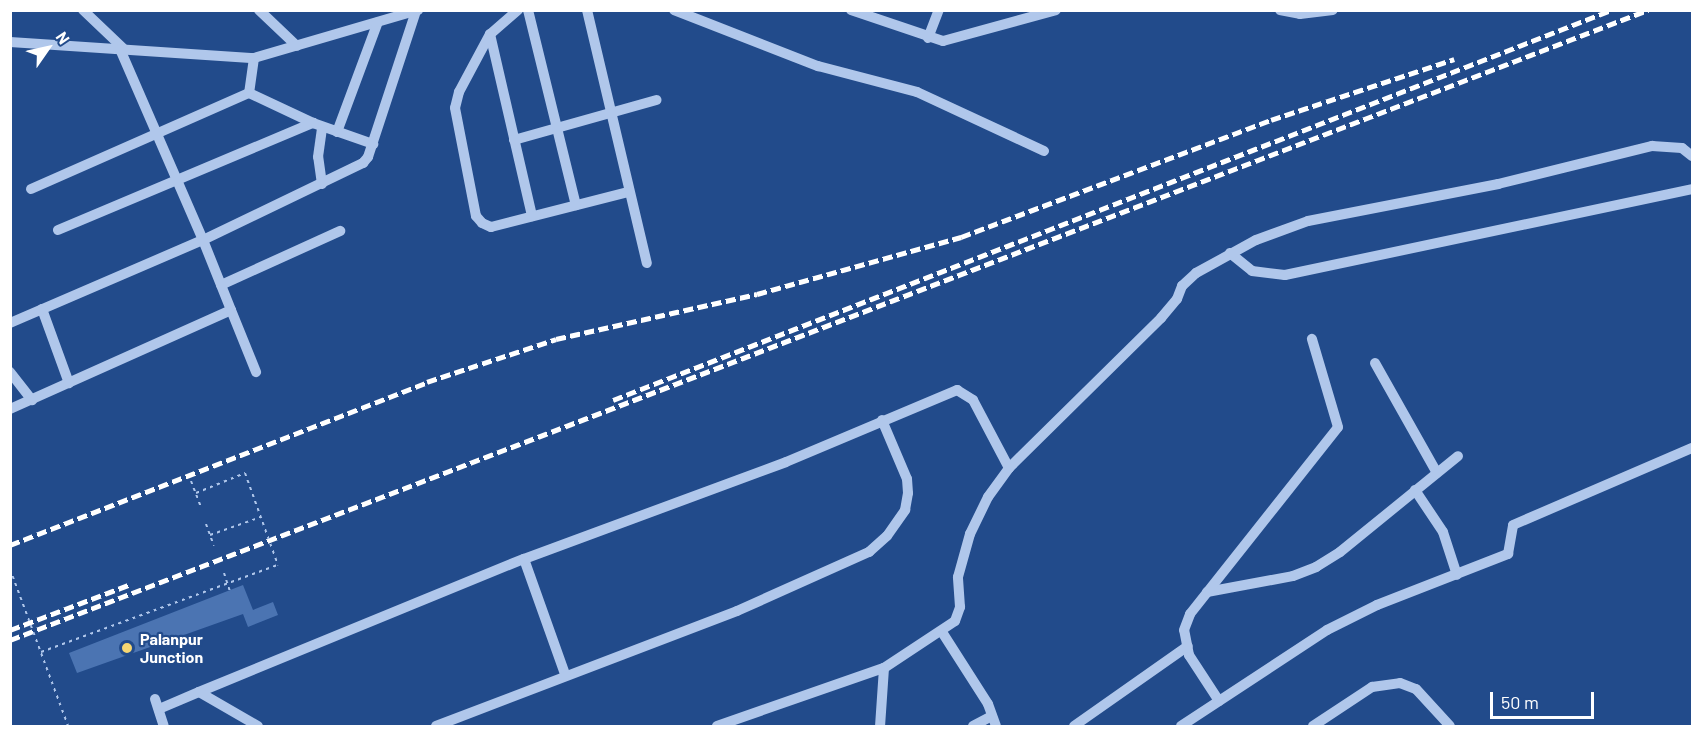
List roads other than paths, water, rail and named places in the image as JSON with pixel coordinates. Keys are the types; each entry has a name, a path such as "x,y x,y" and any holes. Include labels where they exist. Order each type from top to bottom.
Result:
{"street":[{"path":"83,10 122,49 154,135 203,240 256,372"},
{"path":"518,10 490,34 459,92 455,108 476,216 491,226 628,192"},
{"path":"528,10 576,205"},
{"path":"587,10 628,192 647,263"},
{"path":"674,10 818,66 917,92 1044,151"},
{"path":"851,10 928,38 956,40 1056,10"},
{"path":"928,38 939,10"},
{"path":"1280,10 1300,14 1333,10"},
{"path":"10,42 254,58 417,11"},
{"path":"10,323 203,240 363,163 373,144 417,11"},
{"path":"265,12 297,46"},
{"path":"337,132 378,22"},
{"path":"490,34 532,216"},
{"path":"249,93 254,58"},
{"path":"31,189 249,93 317,125 373,144"},
{"path":"514,140 556,126 656,100"},
{"path":"317,125 322,184"},
{"path":"58,230 317,125"},
{"path":"717,726 884,668 942,632 955,621 960,607 958,577 970,534 988,497 1009,468 1177,299 1182,286 1230,253 1308,221 1498,184 1652,146 1682,148 1692,156"},
{"path":"1230,253 1252,271 1285,275 1692,189"},
{"path":"221,285 340,231"},
{"path":"42,309 69,383"},
{"path":"10,409 231,310"},
{"path":"1219,701 1189,655 1184,630 1190,614 1338,427 1312,339"},
{"path":"1375,363 1437,473"},
{"path":"10,372 32,400"},
{"path":"164,726 157,704 199,692 524,559 786,462 957,390 966,393 1009,468"},
{"path":"436,726 565,674 736,611 869,552 887,536 905,510 908,493 907,479 882,420"},
{"path":"1181,726 1327,630 1377,605 1508,554 1513,525 1692,448"},
{"path":"1207,592 1293,576 1316,567 1340,552 1458,456"},
{"path":"1415,490 1443,532 1457,575"},
{"path":"524,559 565,674"},
{"path":"942,632 994,721 973,726"},
{"path":"1074,726 1188,646"},
{"path":"878,725 884,668"},
{"path":"1313,726 1372,687 1400,683 1416,689 1450,726"},
{"path":"199,692 258,726"}],"railway":[{"path":"613,400 1611,10"},
{"path":"10,640 1648,10"},
{"path":"10,545 427,382 556,339 757,294 961,237 1271,120 1454,59"},
{"path":"10,630 131,584"}],"place":[{"name":"Palanpur Junction","path":"127,648"}]}
